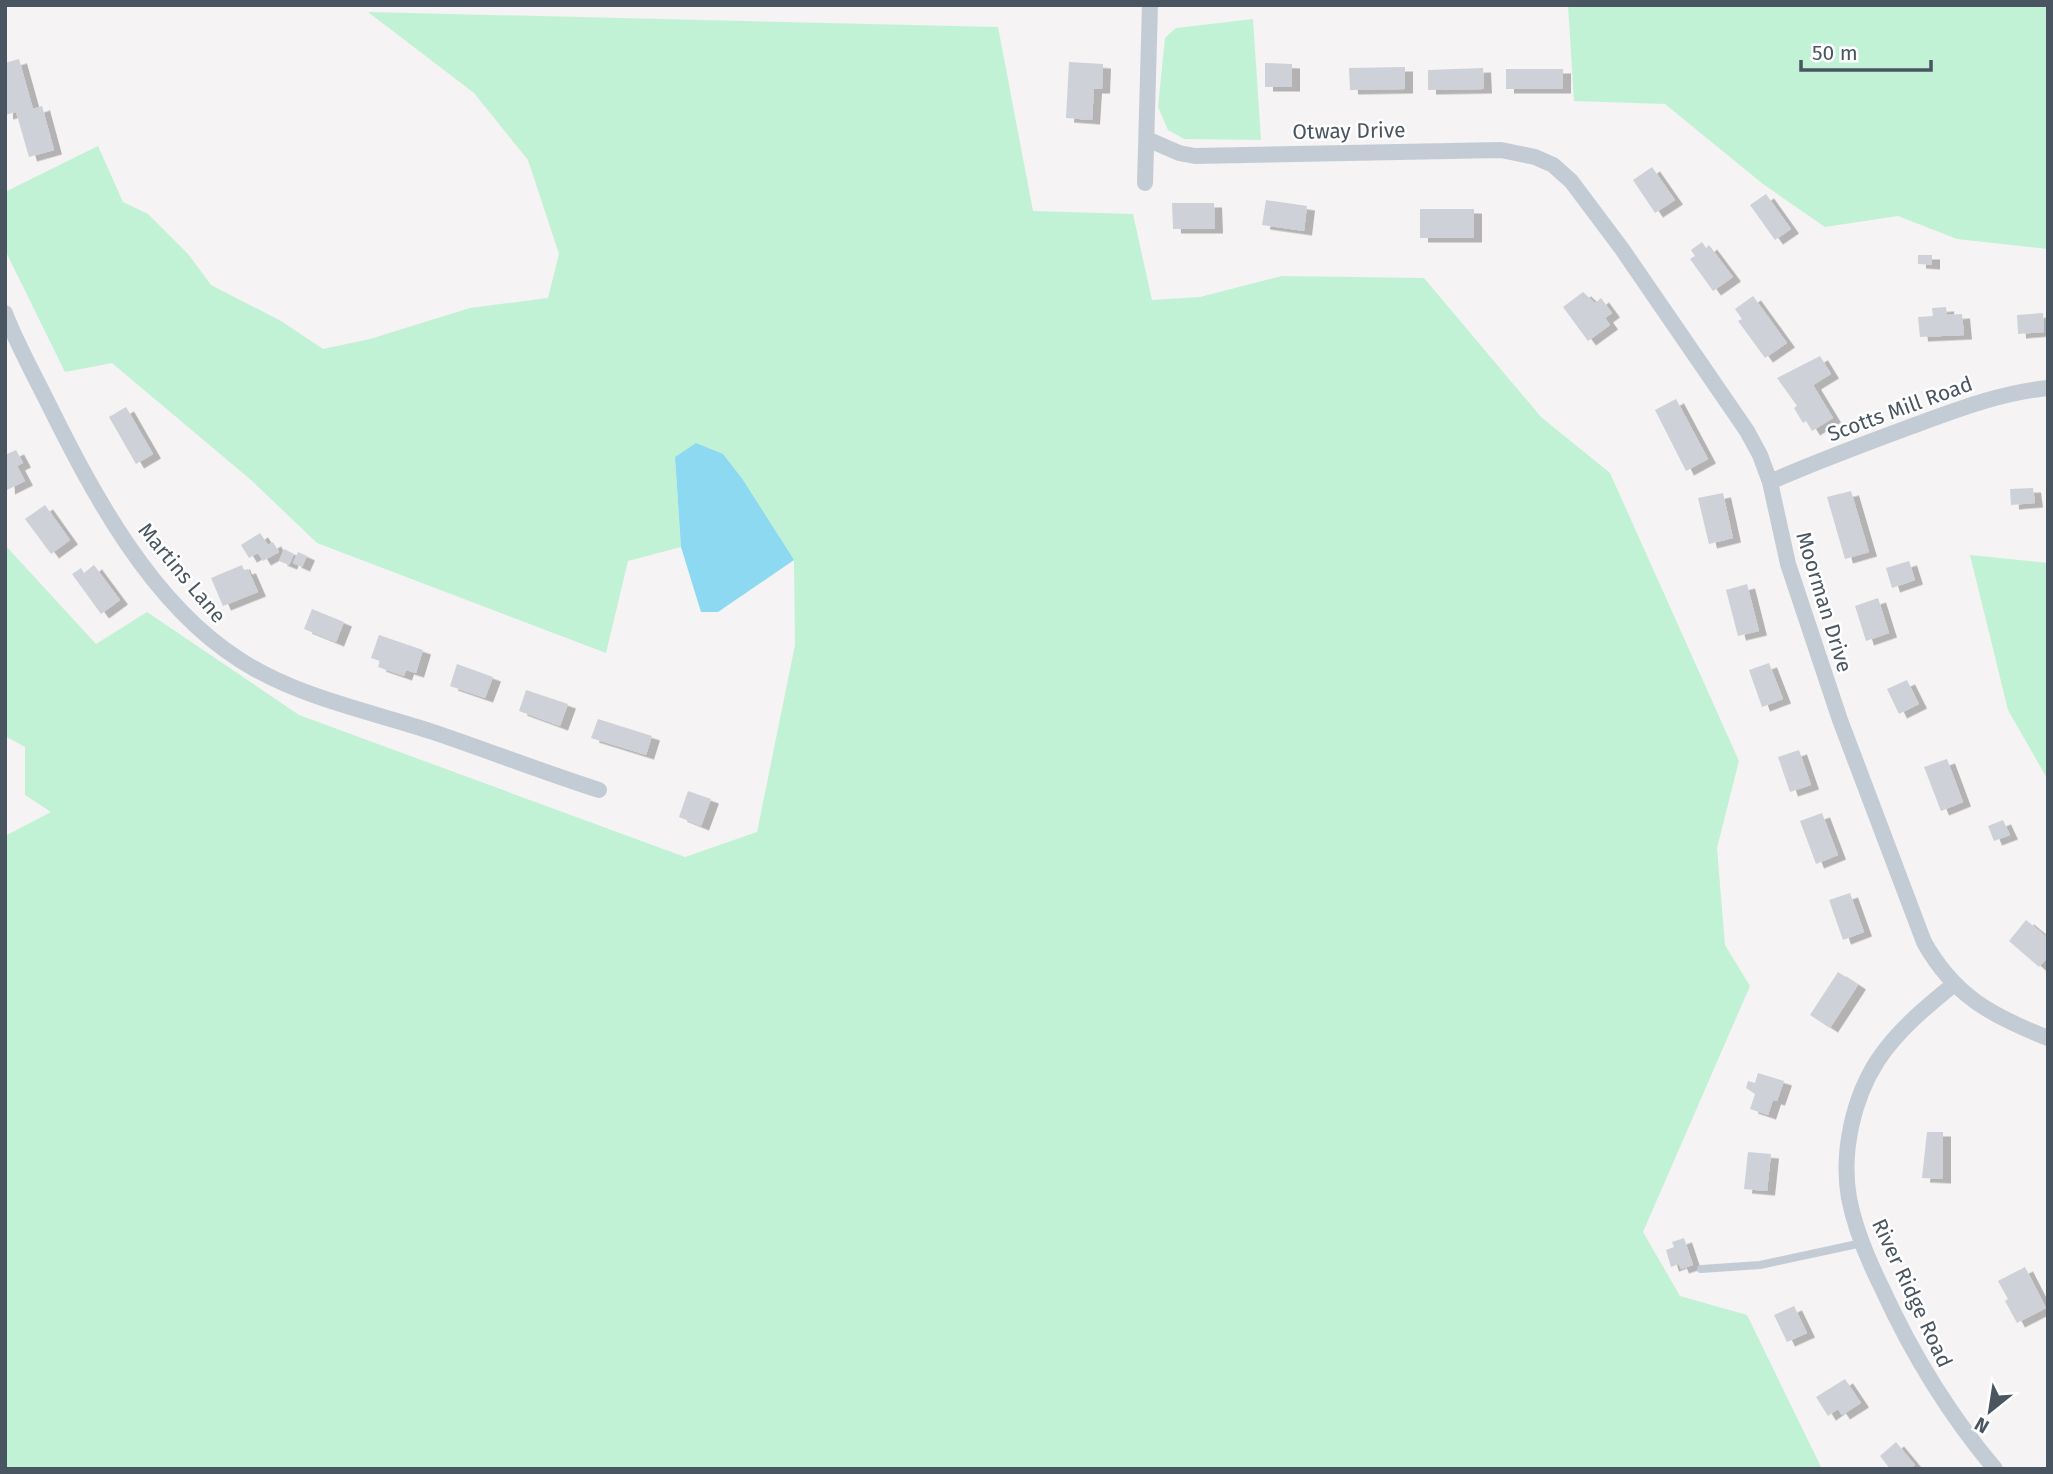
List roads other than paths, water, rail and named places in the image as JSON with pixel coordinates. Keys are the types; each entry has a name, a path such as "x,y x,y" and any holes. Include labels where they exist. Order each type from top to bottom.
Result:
{"street":[{"path":"1145,183 1150,5"},
{"name":"Otway Drive","path":"1147,139 1179,153 1195,156 1500,150 1520,152 1553,166"},
{"name":"Moorman Drive","path":"1553,166 1571,181 1646,283 1747,430 1760,455 1770,482 1788,564 1839,720 1924,942 1938,967 1953,985 1993,1012 2048,1038"},
{"name":"Martins Lane","path":"6,317 69,445 107,513 159,584 188,618 212,640 240,661 271,678 304,691 598,790"},
{"name":"Scotts Mill Road","path":"1770,482 1815,462 1986,399 2048,388"},
{"name":"River Ridge Road","path":"1953,985 1893,1039 1877,1061 1861,1094 1848,1147 1849,1197 1862,1243 1895,1318 1931,1385 1994,1469"}],"lane":[{"path":"1701,1269 1760,1265 1862,1243"}],"water":[{"path":"696,443 723,454 743,480 794,560 718,612 701,612 681,547 675,457"}]}
